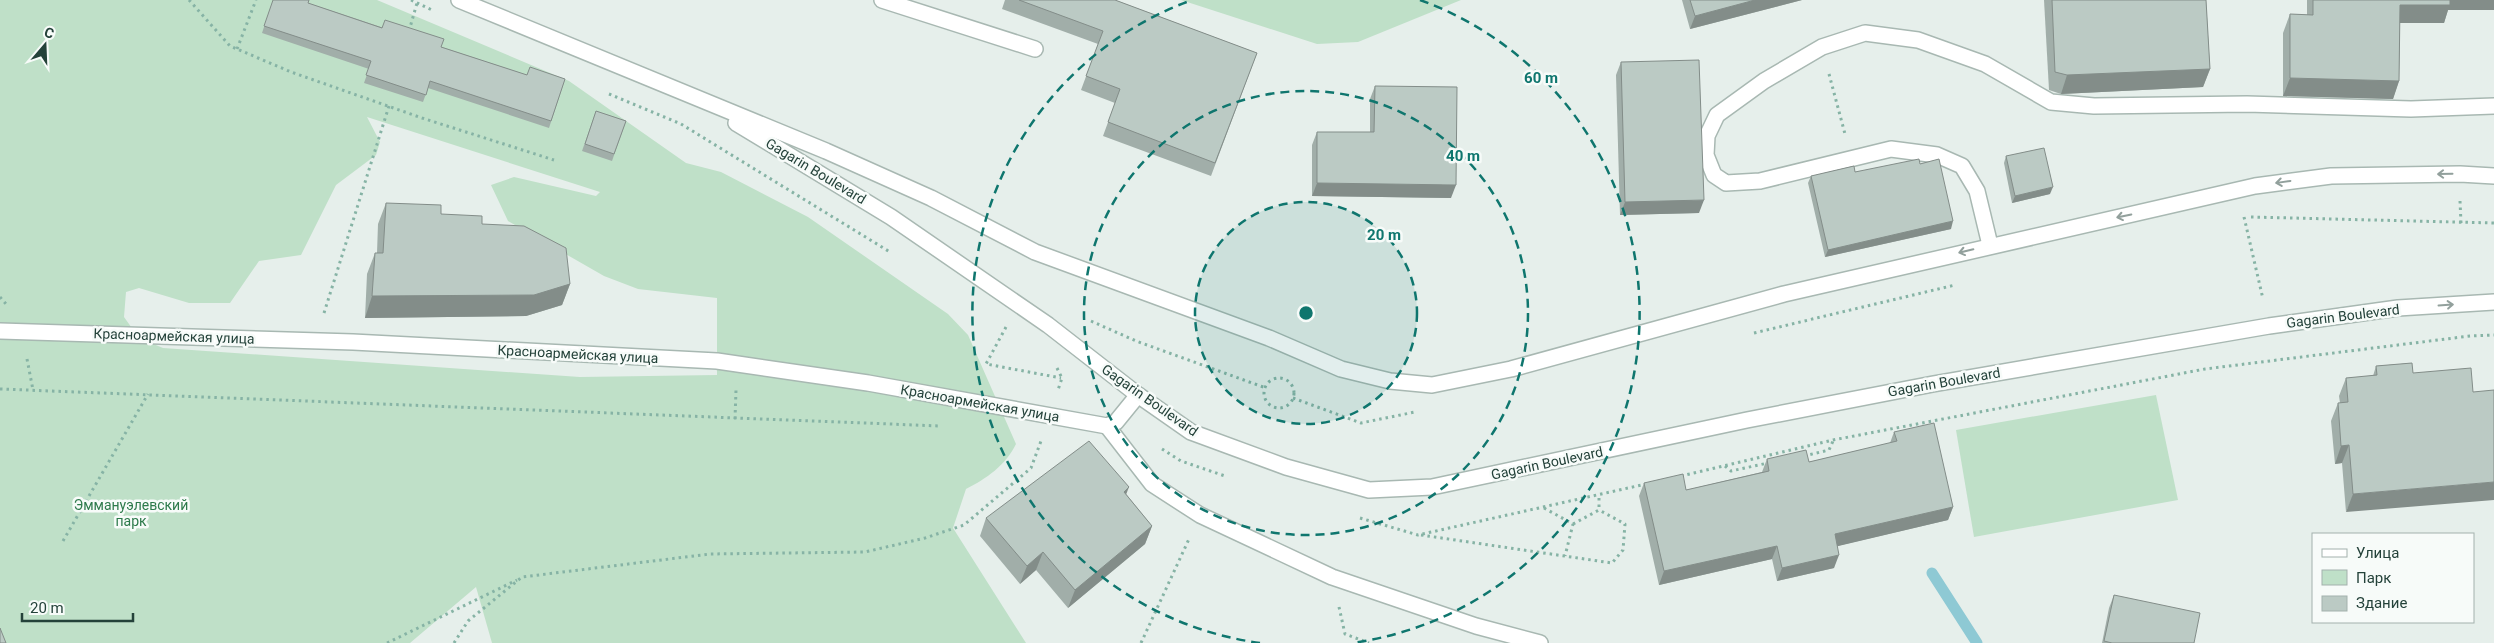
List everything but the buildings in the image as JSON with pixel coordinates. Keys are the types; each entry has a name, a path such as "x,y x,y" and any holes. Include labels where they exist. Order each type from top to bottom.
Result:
{"street":[{"name":"Gagarin Boulevard","path":"459,0 826,151 931,198 1035,252 1269,338 1341,369 1390,381 1432,385 1511,369 1784,294 1990,245 2255,186 2331,176 2460,174 2494,176"},
{"path":"882,0 1035,49"},
{"path":"1990,245 1977,191 1962,166 1937,155 1891,149 1760,181 1726,183 1714,175 1706,155 1707,136 1717,115 1764,81 1822,47 1865,33 1918,40 1985,64 2051,102 2094,106 2247,104 2411,109 2494,106"},
{"name":"Gagarin Boulevard","path":"699,100 891,217 1048,325 1138,395 1191,432 1286,467 1369,490 1432,487 1747,420 1933,384 2269,326 2398,308 2494,302"},
{"name":"Красноармейская улица","path":"0,331 316,341 717,361 868,383 1107,426"},
{"path":"1138,395 1116,422 1107,426 1152,484 1200,516 1332,577 1476,626 1540,643"}],"path":[{"path":"189,0 230,46 291,72 554,160"},
{"path":"238,49 256,0"},
{"path":"411,0 435,12"},
{"path":"408,36 417,3"},
{"path":"1822,47 1851,158"},
{"path":"608,93 681,124 892,254"},
{"path":"316,341 389,106"},
{"path":"2235,219 2244,217 2494,223"},
{"path":"2244,217 2264,305"},
{"path":"1747,335 1960,284"},
{"path":"1082,318 1136,341 1266,388"},
{"path":"1008,322 986,364 1062,378"},
{"path":"2275,352 2276,359"},
{"path":"1285,380 1294,390 1293,398 1284,408 1276,408 1265,400 1266,388 1271,381 1285,380"},
{"path":"0,389 943,426"},
{"path":"63,541 148,394"},
{"path":"1293,398 1361,423 1421,410"},
{"path":"1796,458 1829,450 1833,440"},
{"path":"1725,466 1731,471 1772,462"},
{"path":"387,643 522,578 710,554 866,552 925,538 964,525 1031,468"},
{"path":"1599,496 1599,510"},
{"path":"1543,508 1573,524"},
{"path":"1565,556 1573,524 1599,510"},
{"path":"1418,535 1612,563 1623,550 1625,524 1599,510"},
{"path":"1141,643 1200,516"},
{"path":"1332,577 1345,634 1368,643"},
{"path":"454,643 468,621 522,578"}],"green space":[{"name":"Эммануэлевский парк","path":"0,0 377,0 569,81 686,163 721,172 808,217 948,314 968,335 1016,444 1012,452 995,471 966,489 953,528 1026,643 492,643 476,587 410,643 0,643","holes":["367,117 600,192 596,196 514,177 491,185 508,221 604,276 638,289 717,298 717,375 580,377 163,348 139,338 124,317 126,292 139,288 189,303 230,303 259,261 301,255 336,185 376,155 380,142"]},
{"path":"1181,0 1461,0 1358,42 1317,44"},
{"path":"2156,395 2178,500 1974,537 1956,430"}],"waterway":[{"path":"1932,573 1977,643"}]}
